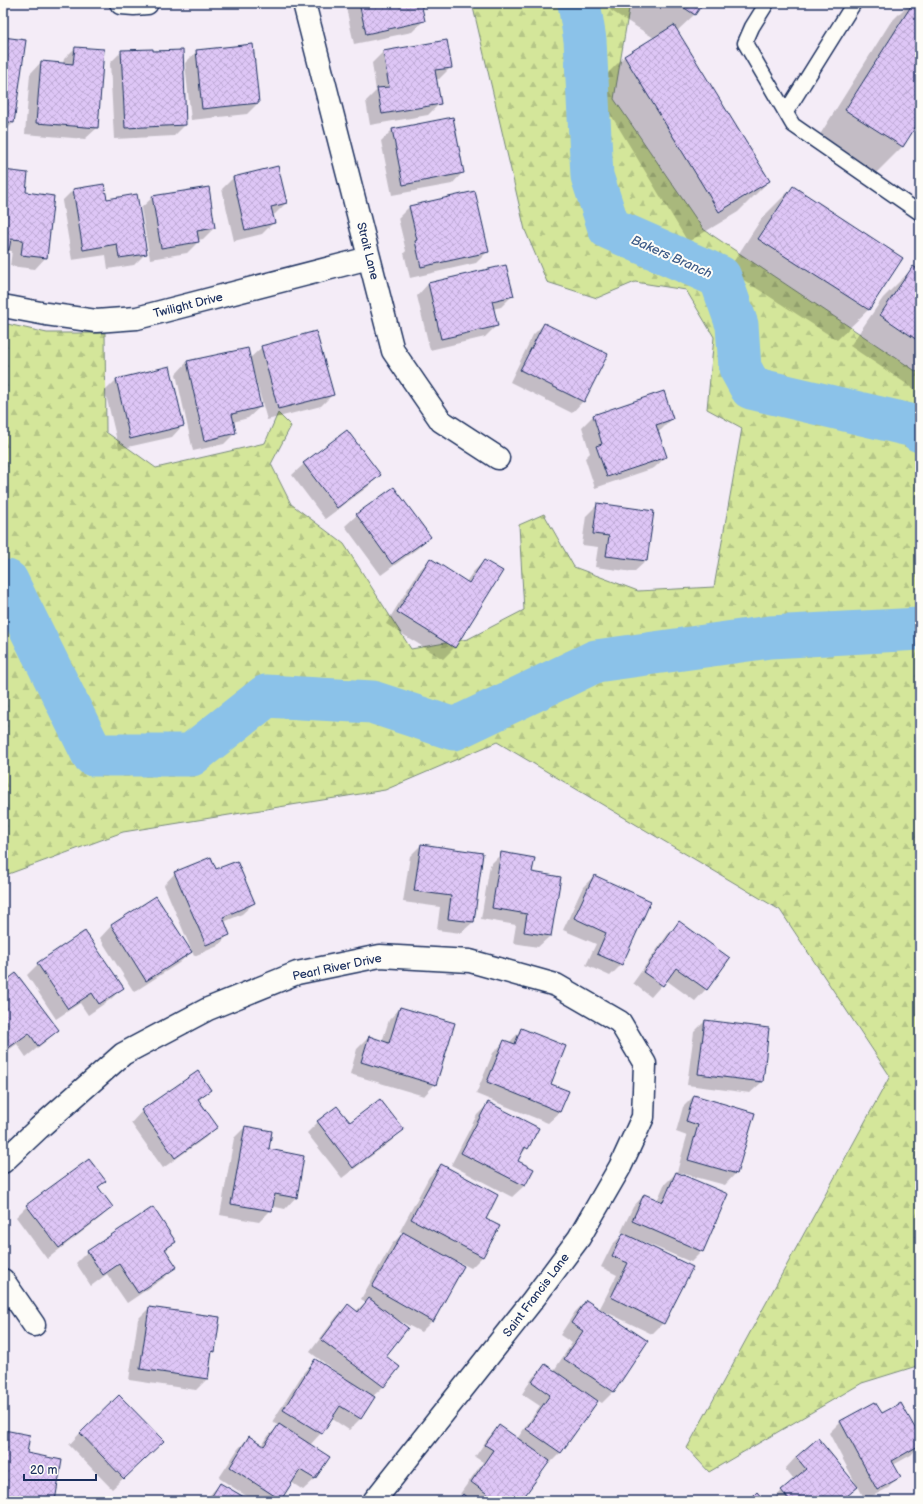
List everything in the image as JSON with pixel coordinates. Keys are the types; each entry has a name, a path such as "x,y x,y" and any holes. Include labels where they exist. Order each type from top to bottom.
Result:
{"street":[{"path":"120,3 147,3"},
{"name":"Strait Lane","path":"304,3 393,350 441,421 498,458"},
{"name":"Twilight Drive","path":"3,306 96,321 137,318 370,258"},
{"name":"Pearl River Drive","path":"3,1162 123,1054 208,1009 296,973 380,956 470,961 556,985 620,1022 645,1064"},
{"name":"Saint Francis Lane","path":"374,1501 579,1238 620,1167 643,1117 645,1064"},
{"path":"3,1280 34,1325"}],"lane":[{"path":"767,3 752,27 745,43 793,125 920,213"},
{"path":"786,112 854,3"}],"green space":[{"path":"472,3 630,3 614,99 703,229 920,374 920,1365 862,1383 709,1472 687,1448 890,1076 780,910 497,742 385,790 123,832 3,876 3,323 47,333 105,333 106,432 156,468 265,443 278,413 291,426 271,464 291,504 344,544 411,649 468,639 524,610 519,525 544,514 574,567 638,591 714,587 742,428 707,409 714,337 686,290 635,282 597,298 547,282 525,230"}],"building":[{"path":"359,3 421,3 425,21 366,34"},
{"path":"677,3 703,3 695,15"},
{"path":"913,3 920,3 920,120 903,147 845,110"},
{"path":"674,25 770,181 719,212 624,56"},
{"path":"3,37 26,40 14,123 3,121"},
{"path":"447,40 452,68 435,70 441,104 382,114 377,88 389,87 383,51"},
{"path":"253,44 259,103 202,109 196,50"},
{"path":"75,47 104,49 98,128 36,123 41,61 73,64"},
{"path":"153,49 153,51 183,50 186,125 125,128 121,50"},
{"path":"453,117 464,173 403,185 392,129"},
{"path":"278,166 287,203 271,207 275,223 245,230 233,177"},
{"path":"3,170 28,173 26,192 54,196 47,258 21,255 23,240 11,239 9,250 3,249"},
{"path":"104,184 107,199 137,194 147,254 119,258 117,244 83,250 73,189"},
{"path":"793,186 903,258 869,310 758,239"},
{"path":"209,187 215,228 197,231 199,242 161,248 152,196"},
{"path":"475,191 489,252 421,267 415,241 417,240 409,206"},
{"path":"506,265 514,296 492,301 498,326 441,339 428,283"},
{"path":"913,266 920,271 920,342 880,315"},
{"path":"544,323 608,354 584,402 520,370"},
{"path":"316,331 334,395 278,409 261,346"},
{"path":"248,348 261,407 232,414 236,433 204,441 187,361"},
{"path":"170,366 184,426 130,439 116,379"},
{"path":"664,391 673,419 656,425 667,457 607,477 596,446 602,444 593,415"},
{"path":"347,430 381,475 337,508 303,463"},
{"path":"394,487 431,537 392,564 356,514"},
{"path":"597,503 654,511 647,561 606,556 609,536 593,534"},
{"path":"430,558 469,583 484,560 503,571 455,648 397,612"},
{"path":"421,844 483,853 474,922 448,919 451,896 414,891"},
{"path":"501,852 535,858 532,872 561,877 551,936 524,932 527,914 492,908"},
{"path":"211,857 216,869 237,861 255,903 223,917 230,935 206,945 174,872"},
{"path":"594,875 651,901 622,965 597,954 606,933 574,918"},
{"path":"156,896 192,952 146,981 111,925"},
{"path":"679,921 730,958 707,990 676,968 663,986 643,972"},
{"path":"85,931 124,988 99,1004 92,993 68,1009 37,963"},
{"path":"16,973 59,1030 38,1046 29,1033 3,1052 3,983"},
{"path":"400,1007 455,1023 436,1085 361,1062 369,1036 389,1043"},
{"path":"705,1020 769,1028 763,1082 698,1074"},
{"path":"521,1028 566,1046 551,1084 569,1091 560,1112 487,1082 504,1040 515,1044"},
{"path":"198,1071 211,1090 198,1099 218,1127 175,1158 141,1110"},
{"path":"694,1095 755,1113 737,1174 688,1160 698,1125 686,1121"},
{"path":"380,1099 404,1130 353,1168 317,1121 337,1106 350,1122"},
{"path":"488,1102 539,1128 528,1149 525,1147 518,1161 534,1169 525,1186 461,1153"},
{"path":"245,1126 272,1131 269,1149 304,1156 297,1198 275,1194 272,1211 231,1204"},
{"path":"89,1159 106,1181 98,1187 113,1207 59,1248 26,1205"},
{"path":"441,1164 498,1195 486,1219 500,1226 483,1257 411,1219"},
{"path":"676,1172 728,1194 703,1252 632,1221 644,1194 663,1202"},
{"path":"153,1207 176,1242 165,1249 177,1267 138,1293 119,1264 103,1275 87,1251"},
{"path":"403,1232 464,1266 433,1322 372,1287"},
{"path":"623,1233 693,1267 664,1324 611,1297 628,1263 612,1256"},
{"path":"369,1298 408,1328 386,1356 400,1367 384,1387 321,1340 348,1304 358,1312"},
{"path":"586,1300 648,1341 614,1392 564,1359 583,1331 571,1323"},
{"path":"149,1307 220,1317 215,1352 212,1351 208,1379 140,1369"},
{"path":"315,1359 375,1397 361,1419 340,1406 322,1434 283,1410"},
{"path":"545,1364 598,1401 561,1453 526,1429 550,1395 532,1382"},
{"path":"119,1395 164,1441 124,1479 80,1433"},
{"path":"875,1402 882,1413 901,1403 920,1437 920,1445 892,1461 901,1477 877,1490 840,1421"},
{"path":"279,1424 330,1457 315,1479 300,1470 281,1500 230,1467 249,1436 264,1446"},
{"path":"499,1425 550,1461 521,1501 497,1501 471,1482 493,1450 485,1445"},
{"path":"4,1430 30,1435 27,1453 62,1460 55,1501 3,1501"},
{"path":"818,1438 858,1487 841,1501 790,1501 781,1490 806,1469 796,1457"},
{"path":"220,1483 251,1501 209,1501"},
{"path":"757,1492 765,1501 748,1501"},
{"path":"463,1494 471,1501 457,1501"}],"waterway":[{"name":"Bakers Branch","path":"579,3 585,40 592,176 609,228 720,277 737,325 740,368 751,388 914,426 920,431"},
{"path":"3,581 7,581 93,755 191,755 266,696 372,702 454,729 596,661 770,637 920,629"}]}
